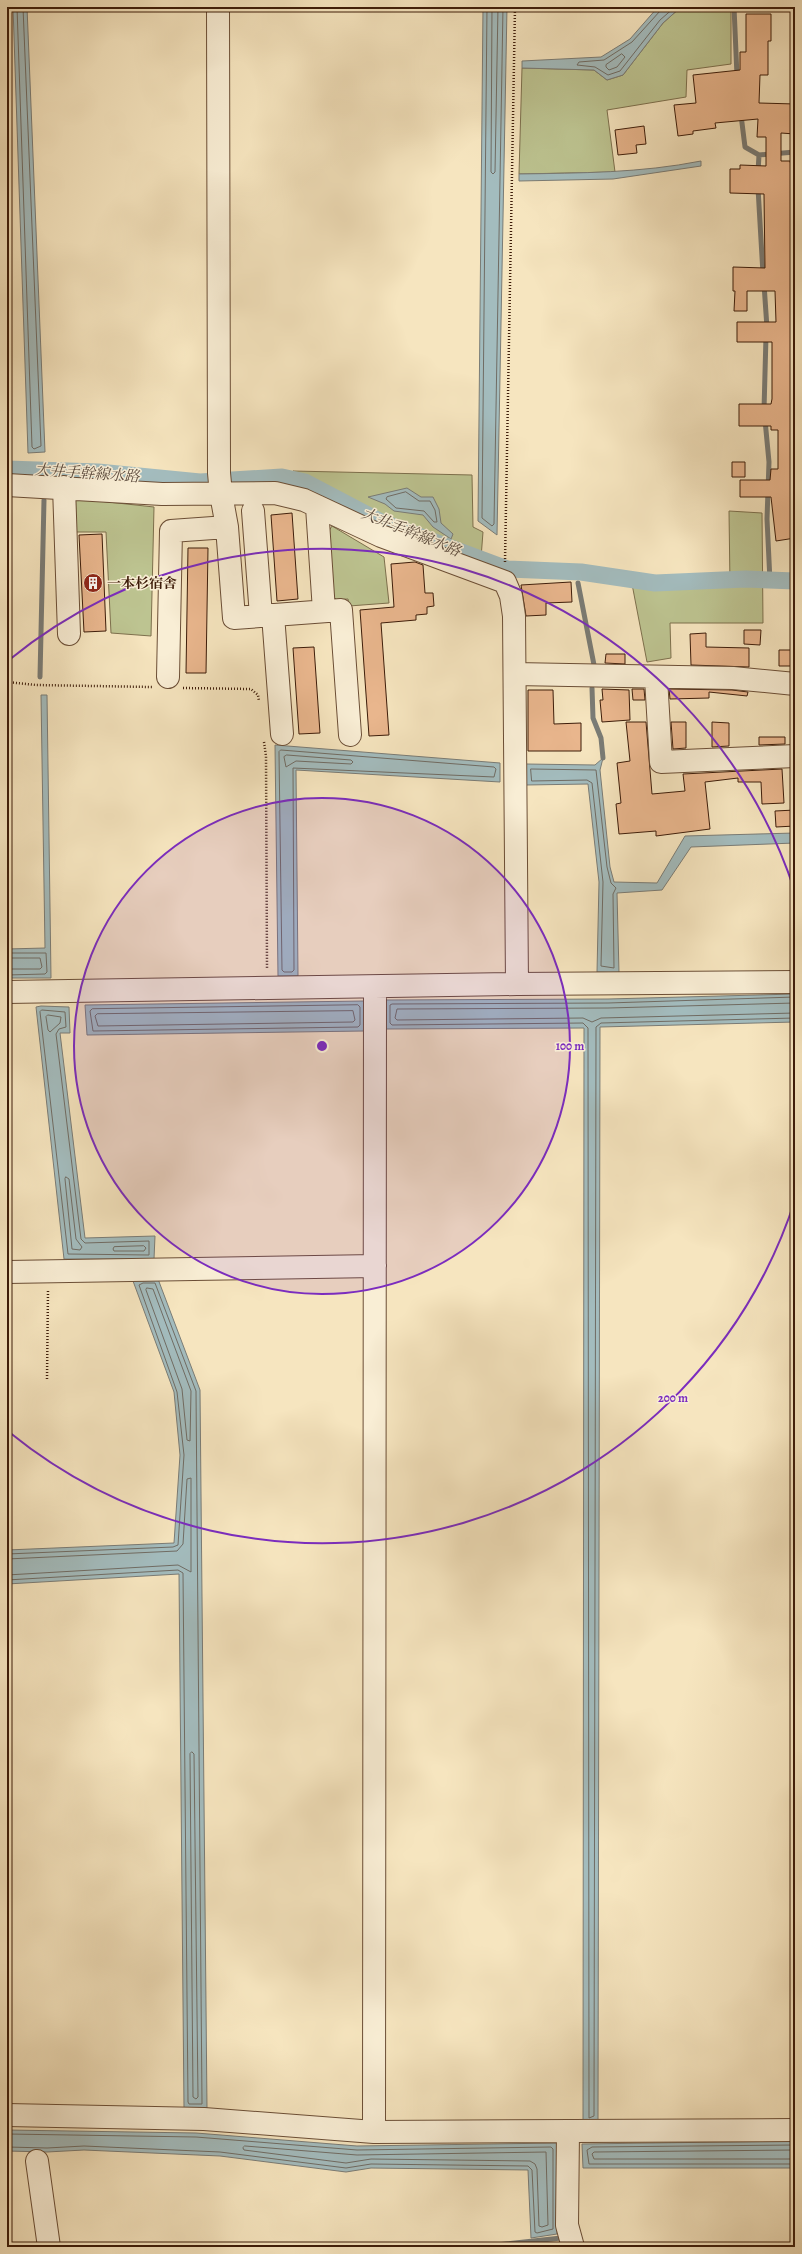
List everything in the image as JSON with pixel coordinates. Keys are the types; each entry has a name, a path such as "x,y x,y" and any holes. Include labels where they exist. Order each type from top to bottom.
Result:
{"street":[{"path":"218,7 220,485 228,527 234,618 341,610 350,735"},
{"path":"7,485 64,487 162,494 220,485 276,493 304,500 381,536 505,582 511,596 514,616 517,984"},
{"path":"64,487 69,634"},
{"path":"317,507 324,611"},
{"path":"253,511 267,615 273,738"},
{"path":"168,684 171,531 228,527"},
{"path":"515,674 656,678 733,678 795,684"},
{"path":"656,678 660,762 795,756"},
{"path":"7,992 517,984 795,982"},
{"path":"374,2132 375,987"},
{"path":"7,1272 375,1266"},
{"path":"7,2115 204,2119 374,2132 795,2130"},
{"path":"568,2132 568,2225 573,2247"},
{"path":"37,2161 49,2247"}],"path":[{"path":"505,560 515,7"},
{"path":"7,682 36,685 168,684 251,689 258,695 259,703"},
{"path":"267,989 266,756 273,738"},
{"path":"47,1379 48,1271"}],"green space":[{"path":"681,7 731,7 731,64 687,70 686,97 607,110 615,172 519,174 522,68 594,70 607,80 623,75 663,23"},
{"path":"293,471 472,475 473,527 483,532 481,558 377,515"},
{"path":"71,498 154,507 151,636 111,633 106,532 72,532"},
{"path":"729,511 762,513 763,623 670,623 671,658 647,662 632,584 655,587 730,585"},
{"path":"332,526 384,557 389,603 349,606 348,599 337,600 332,595 327,534"}],"water":[{"path":"13,7 27,7 45,452 28,453"},
{"path":"483,7 507,7 497,535 478,521"},
{"path":"658,7 681,7 663,23 623,75 607,80 594,70 522,68 522,61 601,57 630,39"},
{"path":"701,161 701,166 613,179 519,181 519,174 588,173 633,170"},
{"path":"407,488 421,497 433,497 439,509 441,523 453,534 451,539 433,527 423,515 394,511 385,504 368,497"},
{"path":"41,695 47,695 51,978 7,978 7,949 45,948"},
{"path":"275,745 500,763 500,782 296,770 298,976 278,976"},
{"path":"603,758 600,770 610,867 614,882 657,883 685,836 795,833 795,843 691,847 662,890 617,893 619,973 597,972 599,882 588,784 526,785 526,764 595,765"},
{"path":"795,994 795,1022 600,1027 598,2122 583,2121 584,1028 386,1029 386,1000 608,999"},
{"path":"364,1001 364,1031 87,1035 85,1005"},
{"path":"36,1007 69,1007 70,1033 60,1033 85,1238 155,1236 154,1259 64,1259"},
{"path":"143,1278 158,1279 200,1390 207,2108 184,2108 179,1574 7,1584 7,1550 174,1543 180,1455 174,1392 133,1281"},
{"path":"7,2130 196,2133 357,2146 557,2143 557,2234 531,2238 528,2170 371,2168 346,2172 220,2156 84,2150 47,2152 7,2151"},
{"path":"795,2141 795,2168 583,2168 582,2144"}],"building":[{"path":"746,14 771,14 771,41 768,41 768,75 760,75 759,103 795,104 795,134 781,133 781,161 790,161 791,166 795,165 795,538 776,541 771,497 740,497 740,480 770,480 771,469 778,469 778,430 771,430 771,426 739,426 739,404 771,404 772,399 772,342 737,342 737,322 776,322 775,291 747,291 747,311 734,311 735,291 733,291 733,267 765,268 764,194 730,193 730,169 740,169 740,165 766,166 766,137 757,137 758,119 715,123 716,128 693,131 693,134 678,136 674,105 696,103 693,75 740,70 740,52 746,52"},
{"path":"644,126 646,144 636,145 637,153 618,155 615,130"},
{"path":"732,462 745,462 745,477 732,477"},
{"path":"292,513 298,599 277,601 271,515"},
{"name":"一本杉宿舎","path":"102,534 106,631 84,632 79,535"},
{"path":"188,548 208,548 206,673 186,673"},
{"path":"415,562 423,565 425,593 433,593 434,606 427,607 427,614 416,615 416,620 381,623 389,735 369,736 360,610 394,607 391,564"},
{"path":"571,582 572,602 546,603 546,615 526,616 521,585"},
{"path":"744,630 761,630 760,645 744,644"},
{"path":"706,633 706,647 749,648 749,667 691,665 690,634"},
{"path":"314,647 320,733 299,734 293,648"},
{"path":"779,650 795,650 795,666 779,666"},
{"path":"606,654 625,654 625,664 605,663"},
{"path":"602,689 629,690 630,720 602,722 600,700 603,700"},
{"path":"632,689 644,689 645,700 633,700"},
{"path":"669,689 732,690 748,692 747,696 709,692 709,698 670,699"},
{"path":"528,690 553,690 554,724 581,723 581,751 528,751"},
{"path":"626,722 646,722 652,794 685,791 683,774 782,769 784,803 762,804 761,782 738,782 738,778 705,782 710,829 656,836 656,831 619,834 616,804 621,803 617,763 630,761"},
{"path":"671,722 686,722 686,748 673,749"},
{"path":"712,722 729,723 729,746 712,747"},
{"path":"759,737 785,737 785,744 759,745"},
{"path":"795,810 795,826 776,827 775,811"}],"waterway":[{"path":"734,7 737,76"},
{"path":"741,115 745,147 759,155 758,172"},
{"path":"759,155 795,152"},
{"path":"758,188 763,274"},
{"path":"764,284 767,328"},
{"path":"764,410 766,336"},
{"path":"765,420 769,462 767,519 770,581"},
{"name":"大井手幹線水路","path":"7,469 98,472 200,482 282,477 305,482 381,522 507,569 581,572 655,583 746,579 795,581"},
{"path":"40,677 44,500"},
{"path":"578,583 595,670"},
{"path":"592,688 593,718 601,738 603,758"},
{"path":"479,2247 561,2238"}],"place":[{"name":"一本杉宿舎","path":"93,583"}]}
